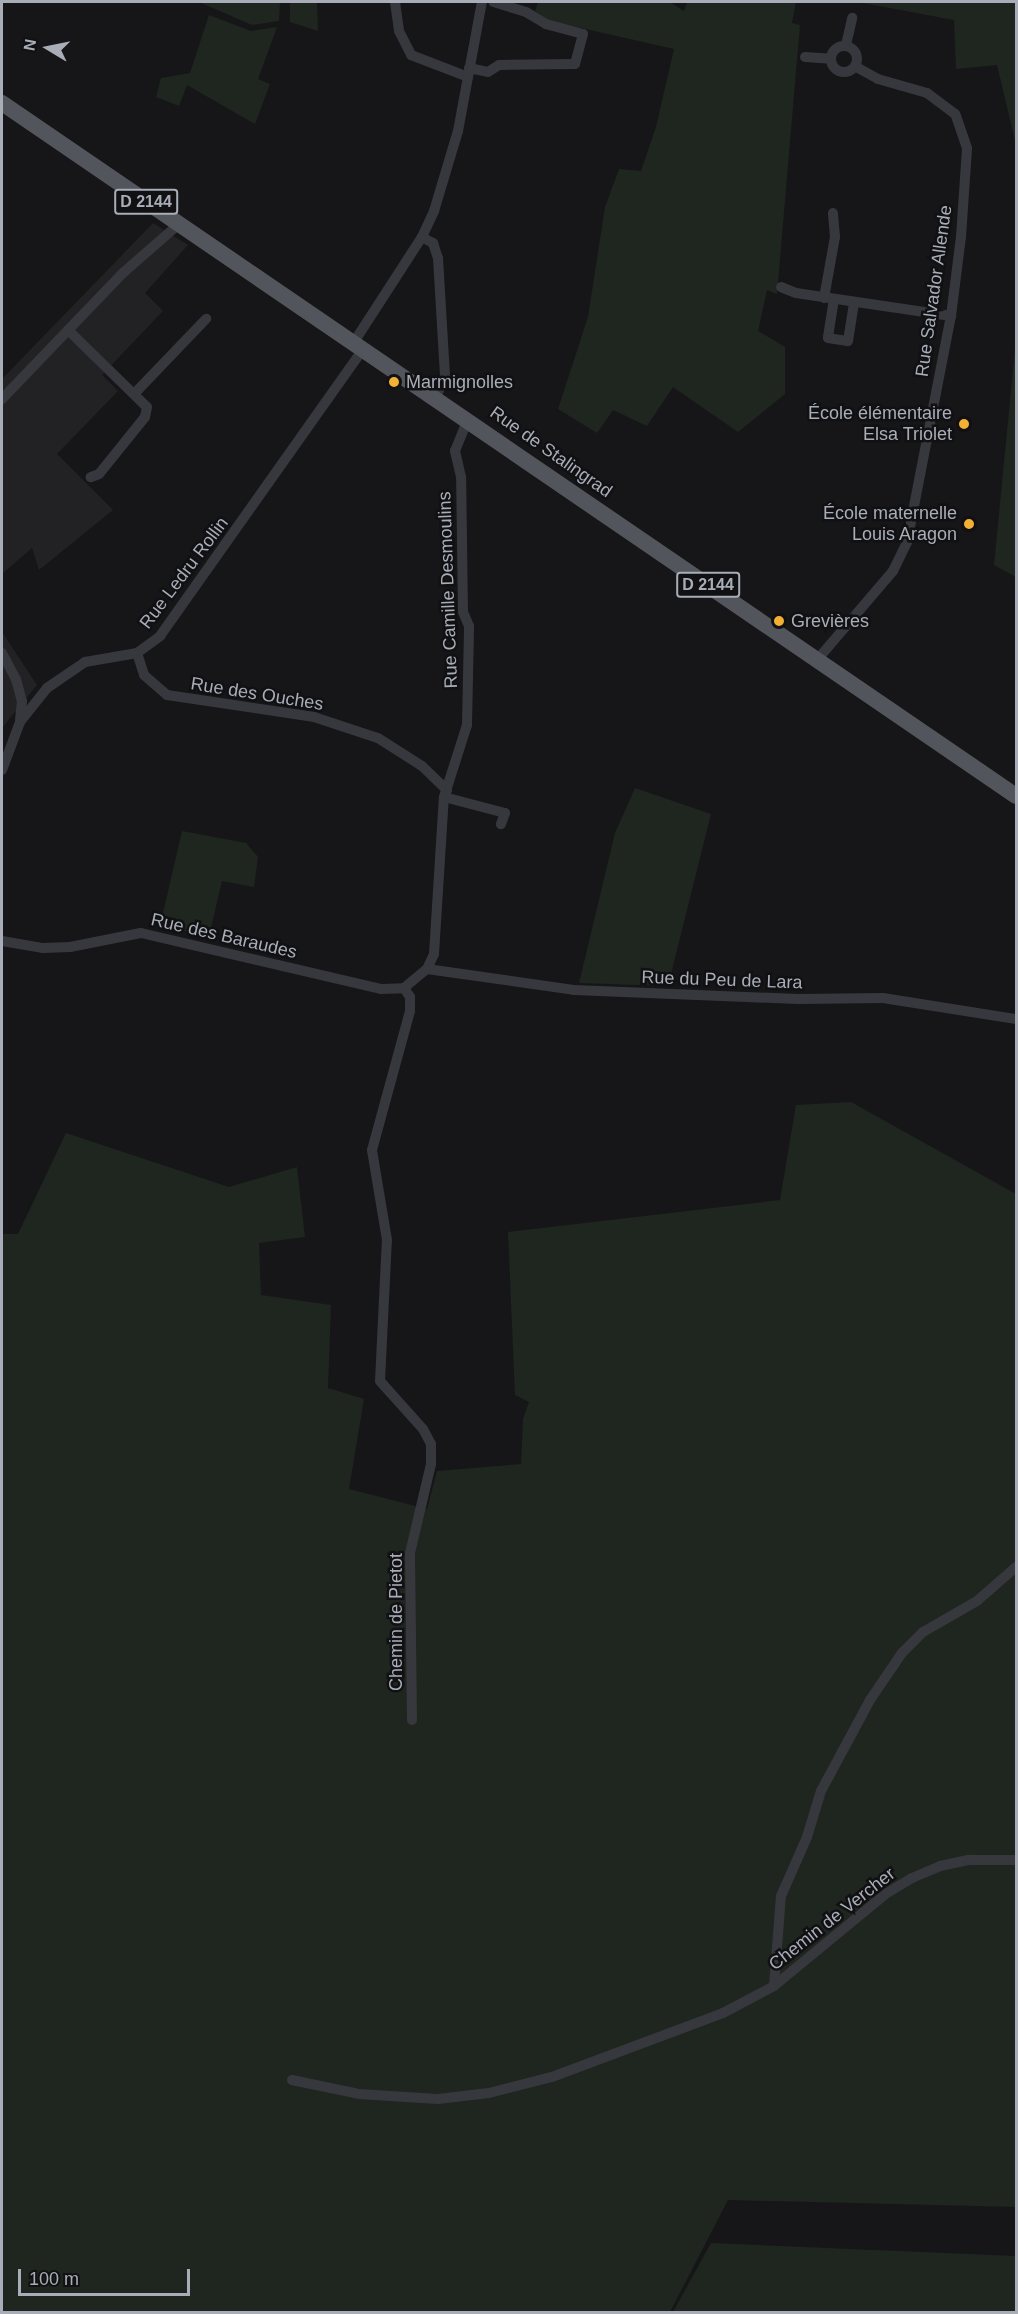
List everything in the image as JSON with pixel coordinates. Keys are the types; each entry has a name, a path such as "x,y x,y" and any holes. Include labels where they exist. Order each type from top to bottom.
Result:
{"main road":[{"name":"Rue de Stalingrad","path":"2,103 436,397 1017,796"}],"street":[{"path":"395,2 399,31 411,55 468,73 488,72 499,65 575,64 583,34 546,24 526,12 494,2"},
{"name":"Rue Ledru Rollin","path":"2,770 20,722 35,700 66,673 85,662 137,653 160,636 359,346 422,237 434,211 458,131 482,2"},
{"path":"846,45 852,18"},
{"path":"805,57 831,59 841,71 855,66 857,53 846,45 837,47 831,59"},
{"name":"Rue Salvador Allende","path":"817,660 893,571 907,542 951,316 963,215 967,148 963,131 940,99 878,79 855,66"},
{"path":"833,213 835,237 828,338 848,341 854,302"},
{"path":"2,399 124,272 179,224"},
{"path":"422,237 433,243 438,258 445,376 436,397"},
{"path":"781,287 829,298 951,316"},
{"path":"135,393 206,319"},
{"path":"68,330 147,407 145,417 99,474 90,477"},
{"name":"Rue Camille Desmoulins","path":"427,969 438,929 446,794 467,725 469,626 463,612 461,477 456,452 468,419"},
{"name":"Rue des Ouches","path":"137,653 144,675 167,695 314,717 378,738 422,766 446,794"},
{"path":"2,654 16,679 22,701 20,722"},
{"path":"446,794 505,813 501,824"},
{"name":"Rue des Baraudes","path":"2,941 43,948 70,947 141,933 381,990 404,988"},
{"path":"404,988 427,969"},
{"name":"Rue du Peu de Lara","path":"427,969 574,990 798,999 883,998 1017,1019"},
{"name":"Chemin de Pietot","path":"404,988 410,997 410,1011 372,1150 387,1240 380,1381 423,1429 431,1444 431,1464 410,1553 412,1720"},
{"path":"774,1986 781,1896 807,1837 821,1791 870,1700 902,1653 923,1632 977,1601 1017,1567"},
{"name":"Chemin de Vercher","path":"292,2080 359,2094 438,2099 489,2093 552,2077 635,2049 723,2013 774,1986 867,1909 912,1878 940,1866 969,1860 1017,1860"}],"shaded area":[{"path":"199,2 280,2 279,21 252,25"},
{"path":"290,2 317,2 318,31 290,22"},
{"path":"538,2 670,2 684,11 687,2 796,2 792,23 800,25 777,294 767,290 758,331 785,347 785,394 738,432 673,387 647,426 613,410 597,433 558,409 588,317 605,207 619,169 641,171 656,127 674,49 546,20 535,11"},
{"path":"858,2 1016,2 1016,145 997,65 956,69 954,20"},
{"path":"209,15 251,31 277,27 258,79 270,84 255,124 187,85 179,106 156,97 161,78 190,73"},
{"path":"153,223 188,245 145,293 163,311 102,375 118,391 57,454 113,510 39,570 32,548 2,574 2,379"},
{"path":"1016,339 1016,577 994,565"},
{"path":"2,632 37,685 2,728"},
{"path":"635,788 711,814 668,986 579,983 615,833"},
{"path":"182,831 246,843 258,857 254,887 222,881 209,936 160,926"},
{"path":"851,1102 1016,1194 1016,2207 728,2200 670,2312 2,2312 2,1234 18,1234 66,1133 229,1187 297,1167 305,1237 259,1243 261,1295 331,1305 328,1388 364,1399 349,1489 427,1509 437,1471 521,1464 523,1419 529,1402 515,1395 508,1232 780,1200 796,1105"},
{"path":"711,2243 1016,2256 1016,2312 673,2312"}],"place":[{"name":"Marmignolles","path":"394,382"},
{"name":"École élémentaire Elsa Triolet","path":"964,424"},
{"name":"École maternelle Louis Aragon","path":"969,524"},
{"name":"Grevières","path":"779,621"}]}
